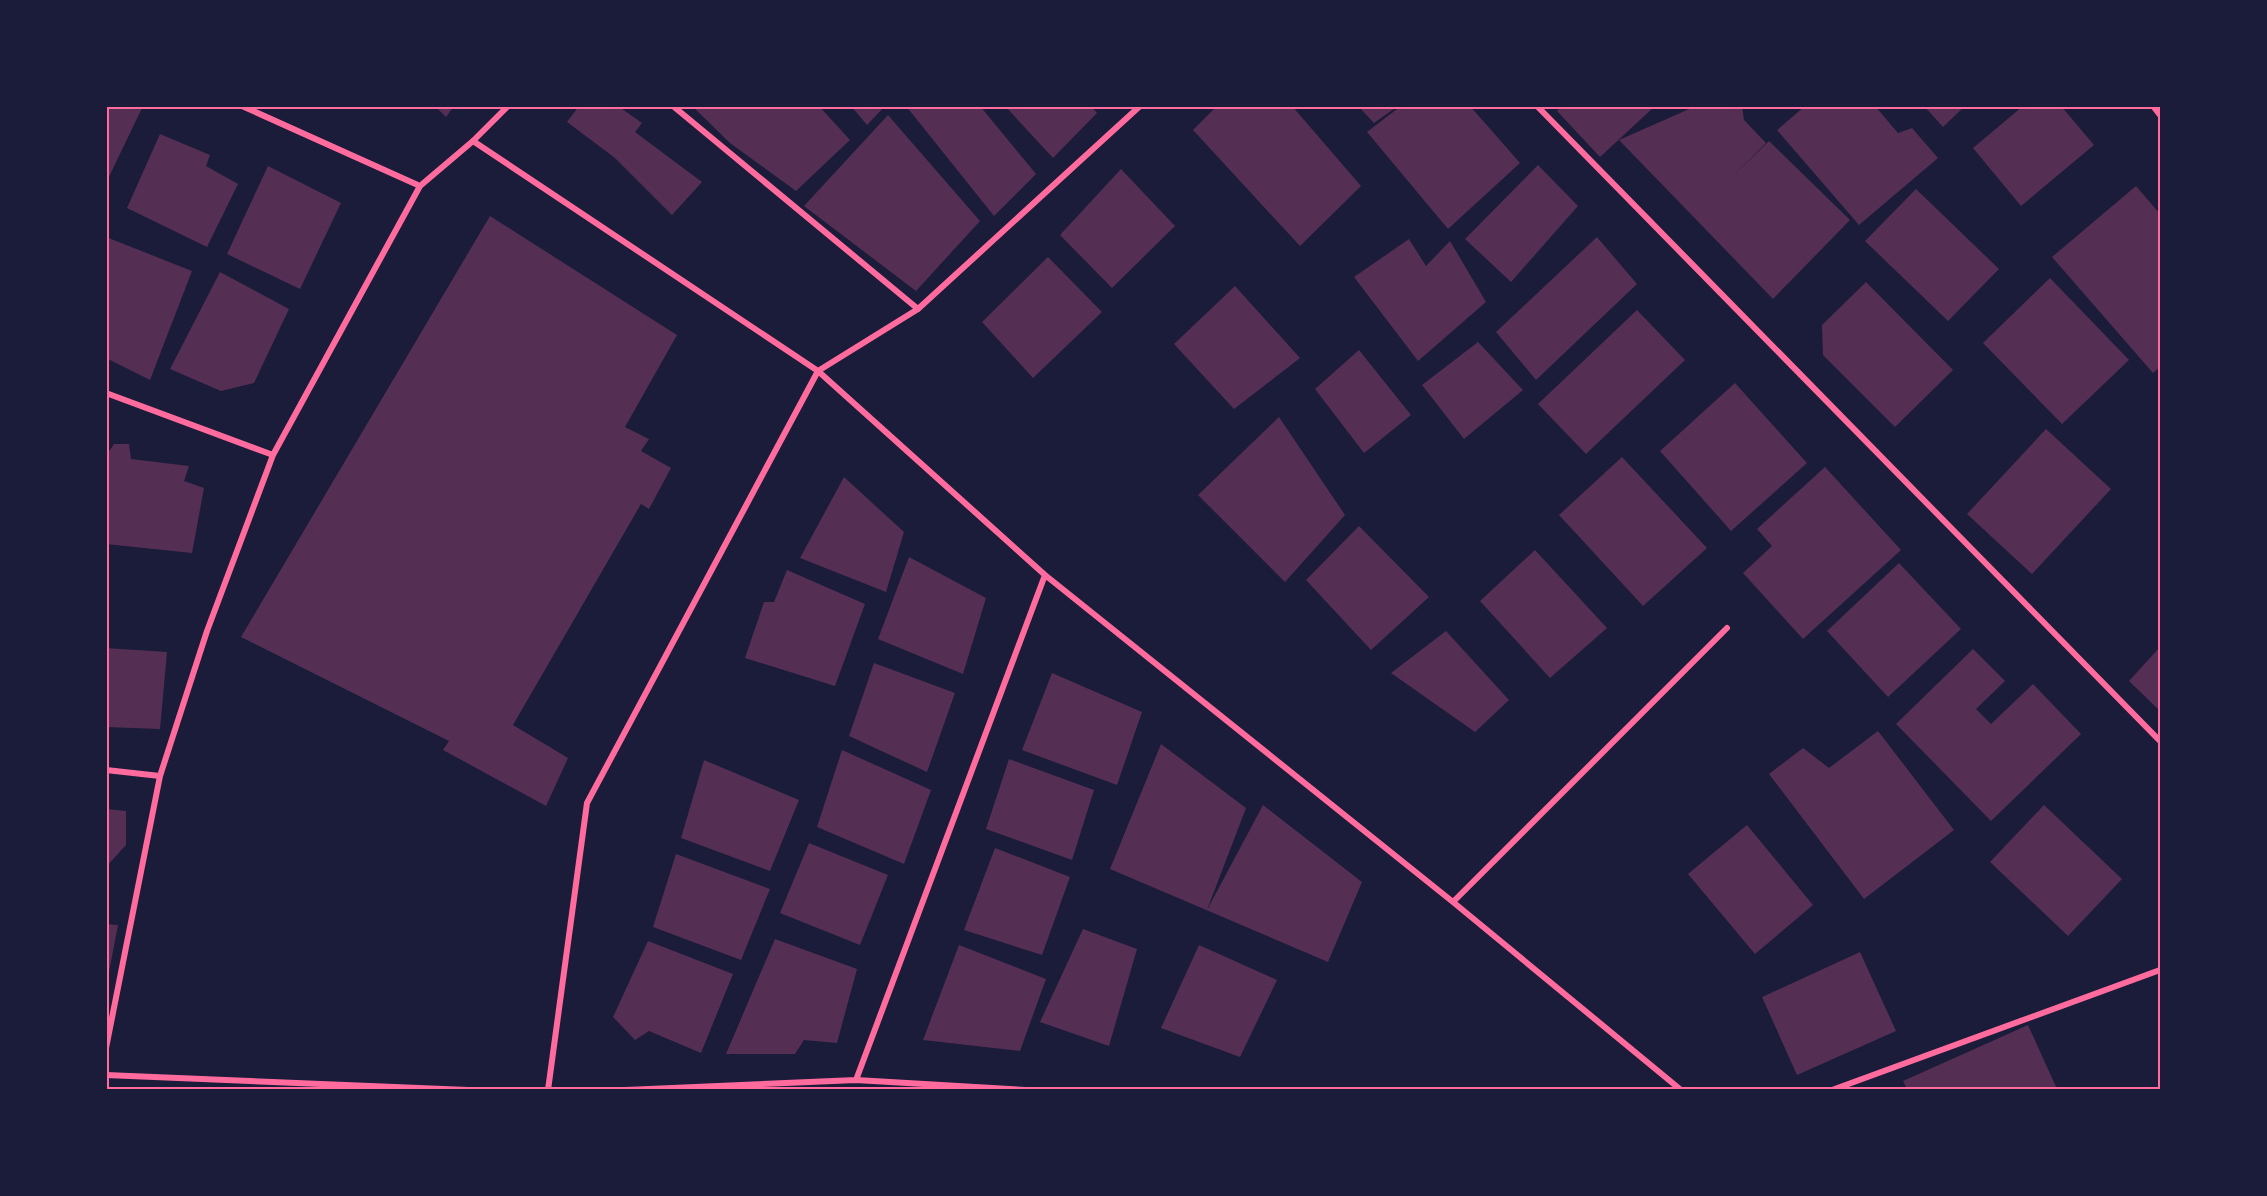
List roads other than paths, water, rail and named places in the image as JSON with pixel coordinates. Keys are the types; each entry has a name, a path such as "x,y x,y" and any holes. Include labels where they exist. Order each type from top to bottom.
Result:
{"street":[{"path":"242,106 420,186"},
{"path":"106,1048 160,776 207,631 273,455 420,186 473,141 508,106"},
{"path":"673,106 918,309"},
{"path":"548,1089 587,803 818,371 918,309 1140,106"},
{"path":"1537,106 2160,741"},
{"path":"2152,106 2160,115"},
{"path":"473,141 818,371 1045,575 1454,902 1681,1089"},
{"path":"106,393 273,455"},
{"path":"856,1080 1045,575"},
{"path":"1454,902 1727,628"},
{"path":"106,770 160,776"},
{"path":"1832,1089 2160,970"},
{"path":"106,1075 468,1089"},
{"path":"626,1089 856,1080 1026,1089"}]}
